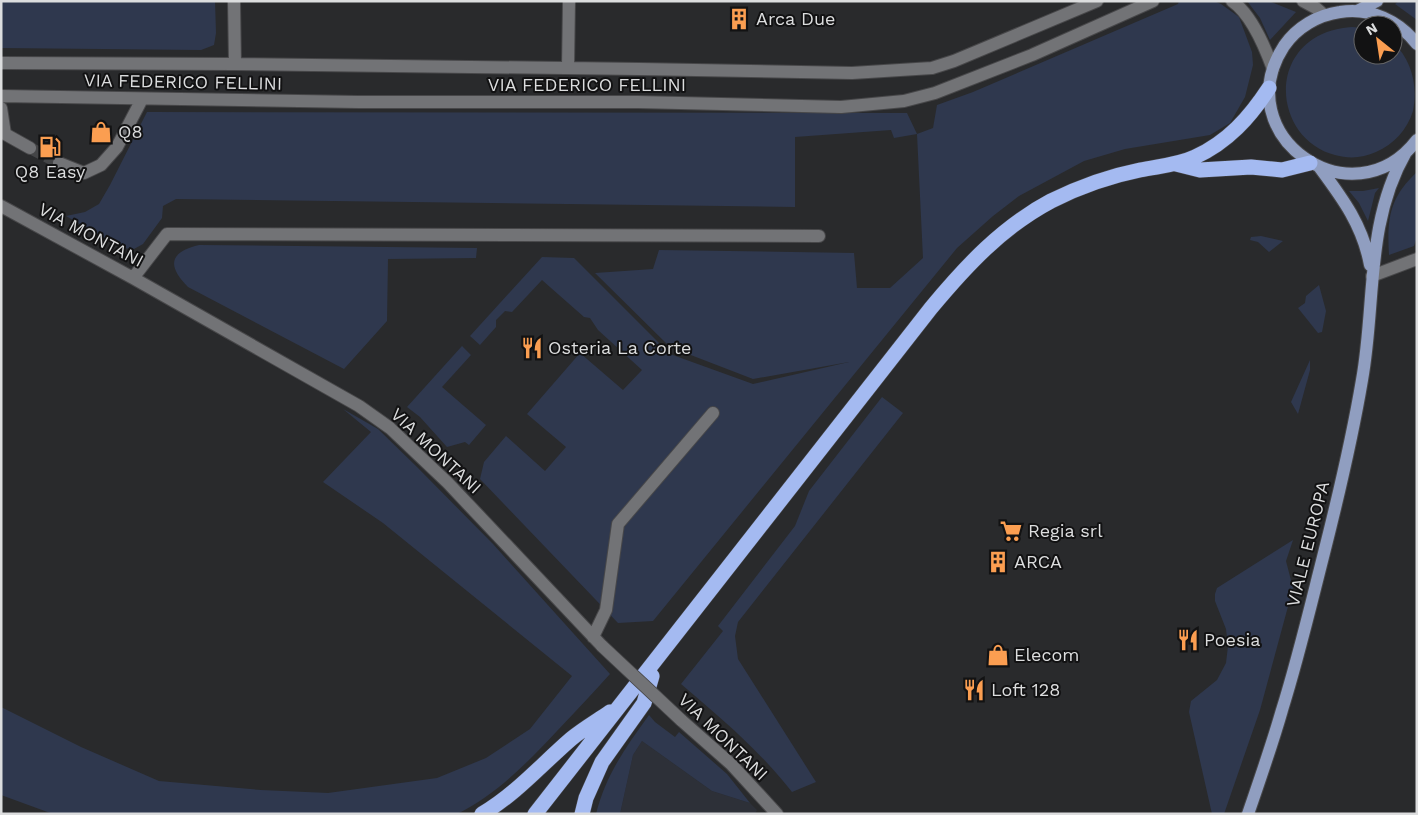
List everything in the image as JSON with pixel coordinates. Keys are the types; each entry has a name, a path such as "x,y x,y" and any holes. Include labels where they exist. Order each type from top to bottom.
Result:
{"highway":[{"path":"535,814 931,308 983,250 1026,216 1080,188 1141,170 1176,164 1195,157 1213,147 1245,121 1270,88"},
{"path":"1176,164 1200,170 1251,166 1282,170 1315,166"},
{"path":"582,814 586,798 602,762 644,703 657,658"},
{"path":"482,814 534,774 572,738 621,704"}],"main road":[{"path":"1356,11 1377,1"},
{"path":"1417,44 1408,34 1389,20 1367,12 1345,11 1324,15 1310,22 1287,42 1273,69 1270,88 1273,118 1279,131 1298,154 1315,166 1346,174 1359,174 1384,167 1406,152 1417,140"},
{"name":"VIALE EUROPA","path":"1248,814 1299,651 1332,519 1362,379 1369,334 1372,276 1380,218 1392,178 1406,152"},
{"name":"VIALE EUROPA","path":"1315,166 1345,202 1357,224 1366,246 1372,276"}],"street":[{"path":"234,1 236,64"},
{"path":"568,68 569,1"},
{"name":"VIA FEDERICO FELLINI","path":"1,63 236,64 852,73 932,68 954,61 1097,1"},
{"name":"VIA FEDERICO FELLINI","path":"1,96 358,102 638,102 841,107 895,102 935,93 1032,55 1153,1"},
{"path":"1232,1 1241,8 1265,49 1273,69"},
{"path":"1303,1 1324,15"},
{"path":"59,163 84,173 101,165 117,147 142,99"},
{"path":"1,108 5,134 30,148"},
{"name":"VIA MONTANI","path":"1,206 134,278 359,406 390,428 448,483 598,641 681,720 731,764 777,814"},
{"path":"134,278 167,234 819,236"},
{"path":"1372,276 1417,259"},
{"path":"598,641 606,610 618,524 713,413"}],"shaded area":[{"path":"1,1 215,1 216,33 214,45 201,50 1,48"},
{"path":"1179,1 1214,1 1221,4 1239,17 1252,52 1253,65 1245,97 1230,123 1210,135 1125,149 1084,161 1019,196 957,248 653,621 618,623 480,479 484,462 506,436 545,471 566,447 527,414 580,353 623,390 642,370 598,330 590,318 584,317 542,280 512,312 505,311 496,320 496,327 480,345 470,336 542,257 574,258 670,354 753,384 849,362 753,379 670,347 595,273 653,269 659,250 854,253 857,288 890,288 923,258 917,134 933,128 937,105 973,92 1178,4"},
{"path":"1247,1 1269,1 1296,12 1270,40 1260,18"},
{"path":"1399,1 1417,1 1417,20 1395,4"},
{"path":"1353,27 1353,65 1403,65 1403,54 1409,65 1414,83 1413,111 1399,136 1389,145 1361,157 1335,155 1317,148 1303,136 1293,121 1287,104 1286,86 1290,68 1299,52 1313,39 1332,30"},
{"path":"147,112 907,113 917,134 894,138 891,130 795,137 795,207 176,199 163,206 162,218 143,244 134,249 121,248 66,216 85,212 99,204"},
{"path":"1417,172 1417,237 1414,246 1389,255 1390,220 1395,200"},
{"path":"1379,188 1375,193 1368,221 1359,203 1349,191"},
{"path":"1261,236 1283,241 1269,252 1258,242 1250,240 1251,237"},
{"path":"199,245 477,248 476,258 388,259 387,321 344,369 188,287 177,273 174,261 182,252"},
{"path":"1319,285 1326,311 1322,332 1318,333 1298,308 1305,303 1306,296"},
{"path":"462,346 471,355 442,387 486,425 469,445 465,442 447,447 420,417 407,407"},
{"path":"1310,360 1310,370 1298,414 1291,402"},
{"path":"882,397 903,413 738,622 735,636 738,659 816,782 792,792 753,749 681,684 723,631 718,626 795,526 809,491"},
{"path":"343,409 378,429 417,467 493,544 610,674 523,766 485,797 457,814 53,814 1,795 1,707 81,747 159,781 261,790 328,793 437,778 486,758 530,729 572,676 383,523 323,482 371,432"},
{"path":"1293,540 1286,561 1293,588 1260,710 1224,814 1212,814 1189,712 1191,701 1217,680 1226,663 1228,646 1226,629 1215,601 1215,594 1217,588"},
{"path":"649,715 675,737 679,732 727,774 750,803 712,791 642,741 633,755 620,814 596,814 611,774"},
{"path":"642,741 712,791 750,803 757,810 755,814 620,814 633,755"}],"tunnel":[{"path":"30,148 59,163"}],"place":[{"name":"Arca Due","path":"739,19"},
{"name":"Q8","path":"101,132"},
{"name":"Q8 Easy","path":"50,147"},
{"name":"Osteria La Corte","path":"532,348"},
{"name":"Regia srl","path":"1011,531"},
{"name":"ARCA","path":"998,562"},
{"name":"Poesia","path":"1188,640"},
{"name":"Elecom","path":"998,655"},
{"name":"Loft 128","path":"974,690"}]}
